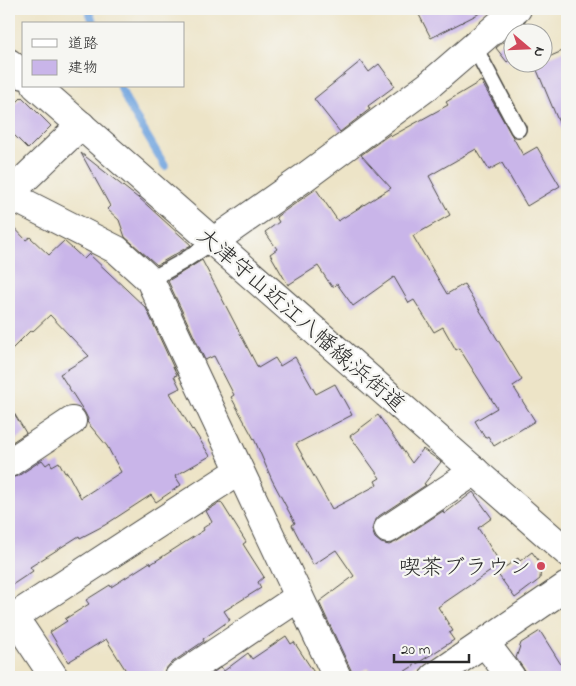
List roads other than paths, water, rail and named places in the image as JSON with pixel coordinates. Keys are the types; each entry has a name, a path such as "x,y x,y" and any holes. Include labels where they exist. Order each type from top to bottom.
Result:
{"street":[{"path":"214,241 305,177 428,86 511,11"},
{"path":"9,62 22,74"},
{"name":"大津守山近江八幡線;浜街道","path":"38,88 567,552"},
{"path":"81,125 9,195 117,250 150,280 337,677"},
{"path":"9,463 72,421"},
{"path":"54,677 14,617 239,471"},
{"path":"388,529 475,471"},
{"path":"434,677 567,586"},
{"path":"179,677 299,597"},
{"path":"485,643 511,677"}],"lane":[{"path":"474,46 518,129"},
{"path":"150,280 214,241"}],"waterway":[{"path":"91,9 90,14 93,22"},
{"path":"121,88 128,104 165,166"}],"place":[{"name":"喫茶ブラウン","path":"541,566"}]}
